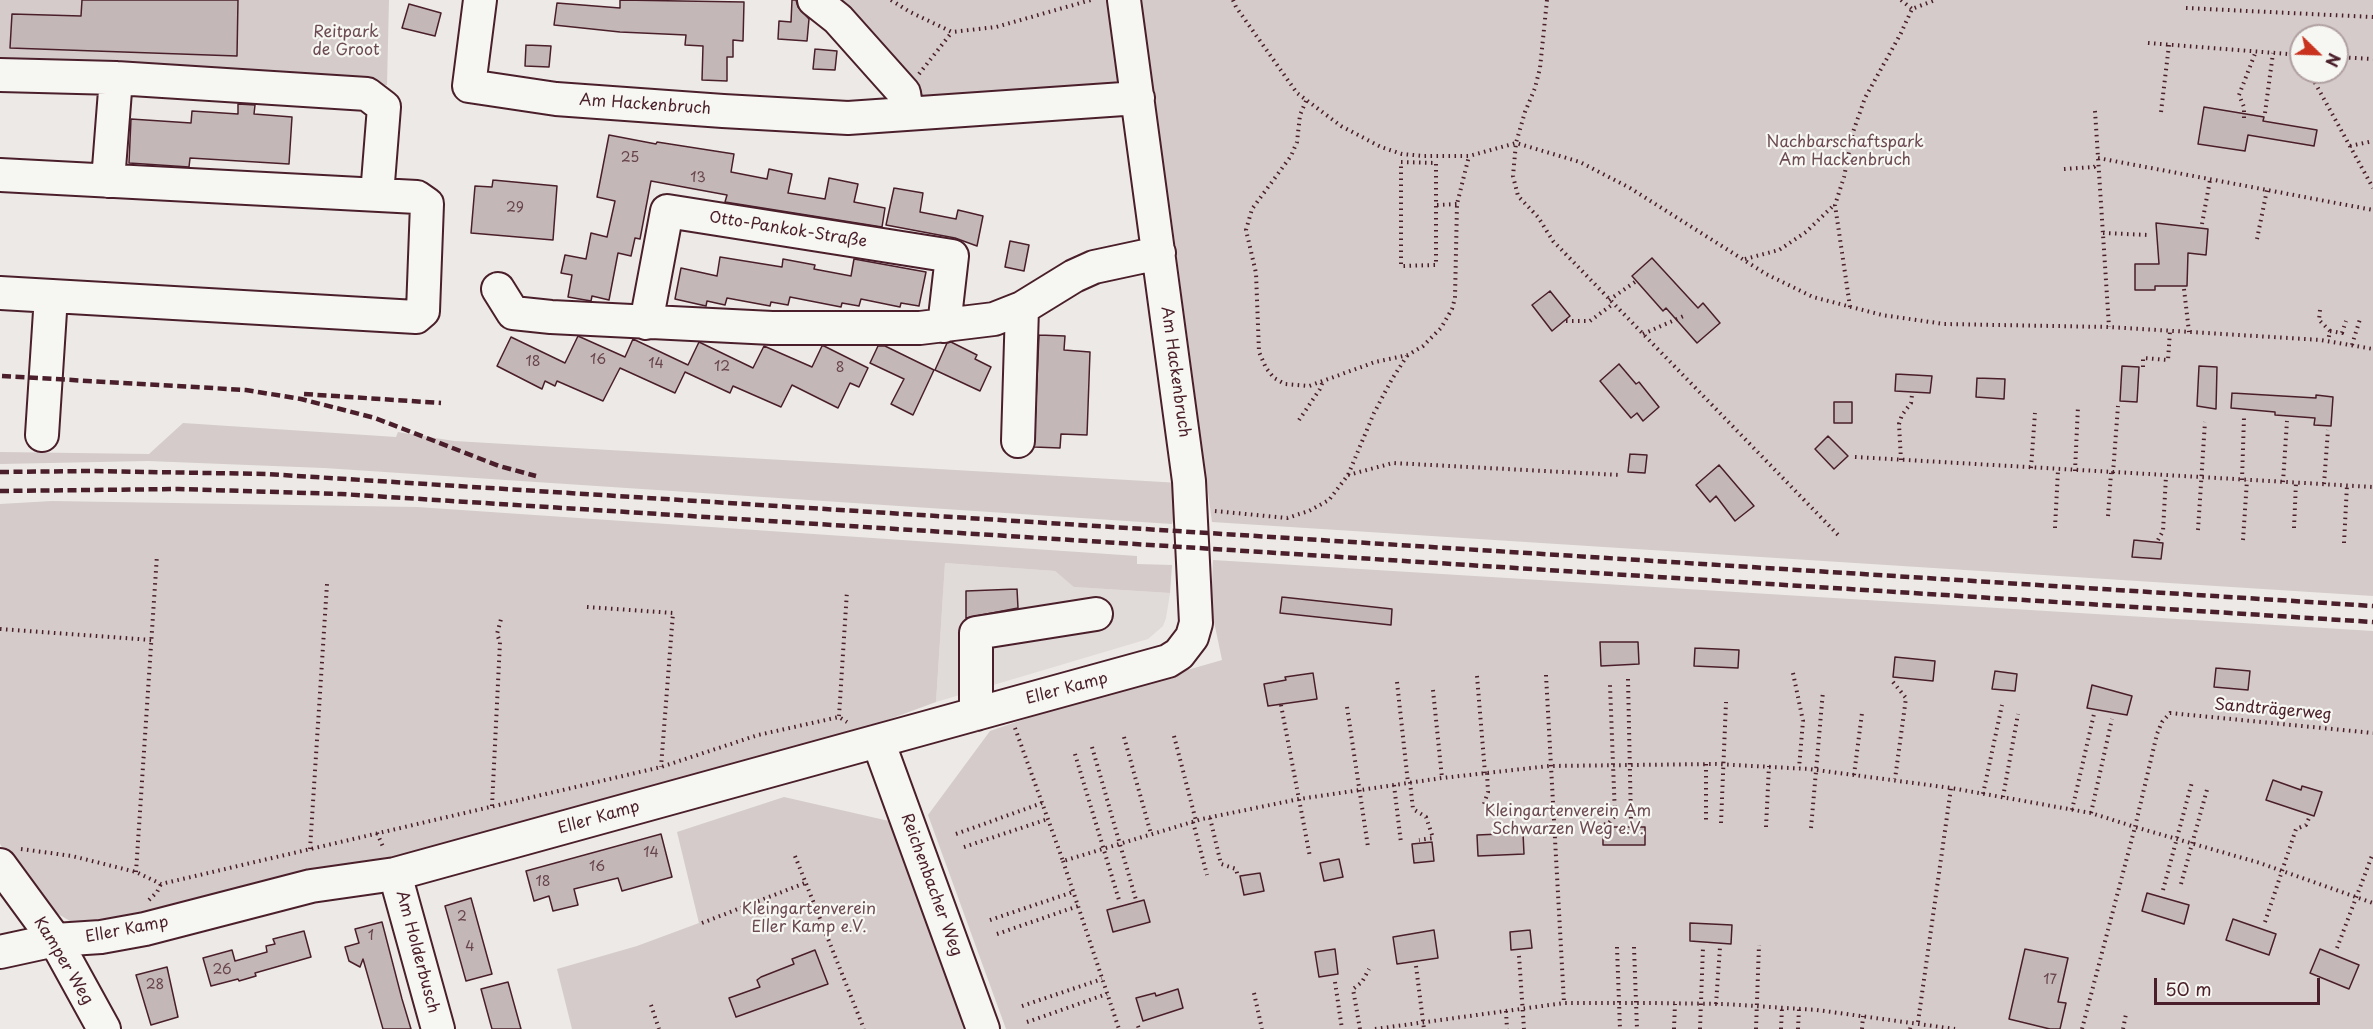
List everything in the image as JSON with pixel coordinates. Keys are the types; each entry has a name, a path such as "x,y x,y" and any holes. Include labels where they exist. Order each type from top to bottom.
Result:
{"street":[{"name":"Am Hackenbruch","path":"480,0 470,86 556,99 848,117 906,103 1138,98"},
{"path":"814,0 838,19 906,103"},
{"name":"Am Hackenbruch","path":"1124,0 1191,509 1196,623 1187,646"},
{"path":"0,75 116,78 367,94 384,108 377,195"},
{"path":"108,181 116,78"},
{"path":"0,175 417,197 428,204 423,311 416,317 0,293"},
{"name":"Otto-Pankok-Straße","path":"646,323 667,211 952,256 944,326"},
{"path":"498,289 513,313 646,323 771,328 944,326 994,320 1022,308 1074,276 1094,267 1159,253"},
{"path":"42,435 51,296"},
{"path":"1018,441 1022,308"},
{"path":"976,714 976,633 1096,614"},
{"name":"Eller Kamp","path":"0,952 55,940 101,938 145,929 311,886 395,874 769,769 1168,661 1187,646"},
{"name":"Reichenbacher Weg","path":"878,741 983,1029"},
{"name":"Kamper Weg","path":"10,857 104,1029"},
{"name":"Am Holderbusch","path":"395,874 438,1029"}],"path":[{"path":"891,0 910,12 952,32 996,27 1091,0"},
{"path":"1233,0 1297,93 1341,126 1380,147 1402,154 1419,156 1469,156 1516,143 1580,162 1611,177 1786,285 1813,297 1902,319 1944,324 2109,327 2328,341 2373,349"},
{"path":"1547,0 1540,68 1516,143 1513,176 1518,196 1538,217 1552,241 1841,538"},
{"path":"1901,0 1912,9"},
{"path":"1850,307 1835,205 1844,177 1853,132 1865,98 1912,9 1935,0"},
{"path":"2186,8 2373,17"},
{"path":"906,103 952,32"},
{"path":"2148,44 2289,54"},
{"path":"2161,112 2169,45"},
{"path":"2244,118 2244,107 2239,95 2256,51"},
{"path":"2265,113 2273,52"},
{"path":"2349,58 2373,59"},
{"path":"2316,84 2373,188"},
{"path":"1306,101 1300,115 1297,142 1291,156 1252,209 1246,230 1256,273 1259,352 1266,368 1274,378 1285,384 1309,386 1375,362 1408,355 1423,346 1441,328 1452,309 1455,298 1457,204 1469,156"},
{"path":"2095,111 2109,327"},
{"path":"2350,146 2373,141"},
{"path":"1419,156 1419,162"},
{"path":"2064,169 2094,167 2098,161"},
{"path":"2098,161 2373,210"},
{"path":"1401,162 1436,163 1436,205 1437,266 1401,266 1401,162"},
{"path":"2202,224 2210,180"},
{"path":"2257,239 2267,190"},
{"path":"1436,205 1457,204"},
{"path":"1744,259 1779,250 1806,232 1835,205"},
{"path":"2103,233 2148,235"},
{"path":"1609,300 1635,282"},
{"path":"2184,289 2189,332"},
{"path":"1566,321 1590,321 1613,304"},
{"path":"2320,310 2319,320 2330,331 2342,333 2346,321"},
{"path":"1643,334 1686,315"},
{"path":"2352,345 2360,319"},
{"path":"2143,367 2143,358 2168,360 2170,331"},
{"path":"2328,341 2330,331"},
{"path":"1191,509 1287,518 1310,511 1329,500 1348,475 1374,413 1408,355"},
{"path":"1299,420 1320,390 1324,380"},
{"path":"1901,460 1899,424 1902,415 1911,403 1912,395"},
{"path":"2075,471 2078,406"},
{"path":"2108,516 2118,406"},
{"path":"2031,468 2035,412"},
{"path":"2243,540 2244,417"},
{"path":"2283,482 2287,421"},
{"path":"2198,530 2205,422"},
{"path":"2324,484 2328,430"},
{"path":"1855,458 2373,487"},
{"path":"1348,475 1393,464 1620,475"},
{"path":"2055,528 2058,470"},
{"path":"2158,540 2163,531 2166,476"},
{"path":"2294,528 2296,483"},
{"path":"2344,543 2346,485"},
{"path":"136,872 157,555"},
{"path":"310,849 327,584"},
{"path":"839,717 847,591"},
{"path":"587,607 673,613 661,767"},
{"path":"492,806 500,642 497,634 501,619"},
{"path":"0,629 152,640"},
{"path":"1793,673 1803,721 1799,768"},
{"path":"1546,675 1564,1003"},
{"path":"1477,676 1488,792 1484,804"},
{"path":"1628,679 1631,822"},
{"path":"1396,682 1413,809 1426,817 1433,838 1419,840"},
{"path":"1893,682 1906,698 1895,779"},
{"path":"1598,825 1608,824 1615,816 1610,685"},
{"path":"1433,690 1442,778"},
{"path":"1811,828 1823,691"},
{"path":"1721,823 1726,702"},
{"path":"1008,705 1119,1029"},
{"path":"1281,705 1310,856"},
{"path":"1983,794 2002,705"},
{"path":"1347,707 1368,847"},
{"path":"1854,775 1862,713"},
{"name":"Sandträgerweg","path":"2135,827 2157,734 2162,722 2170,713 2373,732"},
{"path":"2003,797 2018,714"},
{"path":"2072,810 2094,714"},
{"path":"10,857 72,856 136,872 161,884 661,767 758,735 839,717 878,741"},
{"path":"2091,813 2112,719"},
{"path":"1174,736 1207,875"},
{"path":"1124,737 1151,834"},
{"path":"1092,747 1136,900"},
{"path":"1075,754 1119,900"},
{"path":"1706,764 1706,823"},
{"path":"1063,861 1210,818 1299,800 1394,785 1550,766 1725,764 1799,768 1854,775 1951,788 2091,813 2192,842 2373,901"},
{"path":"1766,827 1769,766"},
{"path":"2163,890 2192,782"},
{"path":"1394,785 1401,843"},
{"path":"2181,884 2208,786"},
{"path":"1918,1022 1951,788"},
{"path":"956,834 1042,803"},
{"path":"1210,818 1221,864 1236,869 1239,877"},
{"path":"2265,922 2296,829 2306,825 2309,818"},
{"path":"964,847 1048,819"},
{"path":"2082,1029 2135,827"},
{"path":"2337,948 2373,854"},
{"path":"795,856 864,1029"},
{"path":"702,923 805,883"},
{"path":"990,920 1073,892"},
{"path":"997,934 1078,906"},
{"path":"1756,1029 1759,945"},
{"path":"1617,947 1620,1029"},
{"path":"1634,947 1637,1029"},
{"path":"1700,1029 1703,947"},
{"path":"1716,1004 1719,947"},
{"path":"1519,956 1524,1029"},
{"path":"1416,966 1424,1029"},
{"path":"1360,1029 1353,988 1362,982 1369,969"},
{"path":"1022,1006 1102,978"},
{"path":"1335,982 1342,1029"},
{"path":"1254,993 1262,1029"},
{"path":"1027,1022 1107,994"},
{"path":"1375,1029 1564,1003 1716,1004 1799,1009 1918,1022 1955,1029"},
{"path":"1674,1029 1675,1004"},
{"path":"651,1005 659,1029"},
{"path":"1781,1029 1782,1008"},
{"path":"1798,1029 1799,1009"},
{"path":"1506,1011 1507,1029"},
{"path":"2123,1029 2126,1014"},
{"path":"1862,1029 1863,1016"}],"shaded area":[{"path":"945,563 1055,571 1075,587 1170,593 1166,618 1163,626 1148,639 936,702"}],"green space":[{"name":"Reitpark de Groot","path":"0,0 389,0 387,85 0,66"},
{"path":"820,0 1107,0 1122,98 941,107 900,82"},
{"name":"Nachbarschaftspark Am Hackenbruch","path":"1136,0 2373,0 2373,596 1212,522 1170,206 1164,206"},
{"path":"183,423 396,437 398,432 454,441 1180,483 1178,506 1172,524 324,468 148,461 0,464 0,452 149,454"},
{"path":"52,501 417,507 1137,556 1137,564 1172,565 1170,593 1074,587 1055,571 945,563 936,702 841,737 386,861 136,915 87,923 70,921 48,908 0,844 0,504"},
{"name":"Kleingartenverein Am Schwarzen Weg e.V.","path":"1213,560 2373,631 2373,1029 1006,1029 928,815 990,731 1066,705 1222,660 1211,607"},
{"name":"Kleingartenverein Eller Kamp e.V.","path":"784,797 889,821 967,1029 572,1029 557,969 637,946 699,923 677,832"}],"building":[{"path":"82,0 238,0 237,56 10,48 12,14 81,16"},
{"path":"620,0 744,2 743,41 733,40 733,57 727,57 727,81 702,80 703,46 685,45 686,35 620,32 554,25 557,3 620,8"},
{"path":"792,0 796,0 798,7 809,19 807,41 778,39 779,21 791,22"},
{"path":"409,4 441,13 435,36 402,28"},
{"path":"526,45 551,46 549,67 525,66"},
{"path":"815,49 837,51 835,70 813,69"},
{"path":"238,104 255,105 254,114 292,117 289,164 190,158 189,167 129,163 131,119 191,123 192,111 238,114"},
{"path":"2204,107 2264,117 2263,121 2317,130 2314,146 2248,135 2245,151 2198,144"},
{"path":"609,135 656,144 657,142 734,154 731,172 767,179 769,169 792,174 788,193 825,199 829,178 858,184 854,202 885,208 882,227 725,202 727,195 651,181 640,239 635,238 631,256 618,253 609,300 592,296 591,301 568,297 572,275 561,273 565,255 586,259 591,233 607,237 615,201 597,197"},
{"path":"493,180 557,186 553,240 471,233 475,186 492,187"},
{"path":"894,188 923,193 920,212 956,219 958,210 983,216 977,246 955,238 886,225"},
{"path":"2156,223 2208,229 2206,255 2188,253 2187,286 2155,286 2155,290 2135,290 2135,264 2159,264"},
{"path":"1010,241 1029,245 1024,271 1005,267"},
{"path":"720,257 782,267 783,259 815,265 814,269 851,276 854,259 926,272 919,306 901,303 900,307 861,299 859,306 842,303 841,307 790,297 788,305 771,302 770,306 727,298 725,305 707,301 706,306 675,299 681,268 717,276"},
{"path":"1652,258 1698,308 1703,303 1720,323 1697,343 1666,308 1663,311 1632,276"},
{"path":"1550,291 1570,316 1552,331 1532,305"},
{"path":"1039,335 1065,336 1064,350 1090,352 1087,435 1061,434 1060,448 1034,447"},
{"path":"578,336 625,357 633,339 688,365 699,342 753,368 764,346 812,367 824,346 868,368 859,387 850,383 838,408 792,385 781,407 733,386 730,393 685,372 675,393 620,368 603,401 557,381 555,386 545,381 542,389 497,366 511,337 565,363"},
{"path":"951,342 977,355 975,359 991,367 980,391 935,370 947,343"},
{"path":"878,346 885,346 934,370 913,415 891,404 904,379 870,363"},
{"path":"1619,364 1636,384 1639,382 1659,407 1643,421 1637,413 1631,418 1600,381"},
{"path":"2122,366 2139,367 2137,402 2120,401"},
{"path":"2199,366 2217,367 2216,409 2197,406"},
{"path":"1896,374 1932,376 1930,393 1895,391"},
{"path":"1977,378 2005,379 2004,399 1976,397"},
{"path":"2232,393 2333,397 2331,426 2314,425 2315,418 2231,408"},
{"path":"1834,402 1852,402 1852,423 1834,423"},
{"path":"1828,436 1848,456 1834,469 1815,449"},
{"path":"1630,454 1647,455 1645,473 1628,472"},
{"path":"1719,465 1754,506 1735,521 1716,496 1710,502 1696,485"},
{"path":"2134,540 2163,543 2161,559 2132,557"},
{"path":"1017,589 1018,608 966,618 966,591"},
{"path":"1282,597 1392,609 1391,625 1280,613"},
{"path":"1600,642 1638,642 1639,664 1601,666"},
{"path":"1695,648 1739,650 1738,668 1694,666"},
{"path":"1895,657 1935,661 1933,681 1893,677"},
{"path":"2216,668 2250,671 2248,690 2214,687"},
{"path":"1995,671 2017,674 2015,691 1992,689"},
{"path":"1313,673 1317,699 1268,706 1264,684 1286,680 1285,677"},
{"path":"2092,685 2132,696 2127,715 2087,708"},
{"path":"2273,780 2301,790 2302,786 2322,792 2314,816 2266,800"},
{"path":"1603,827 1645,827 1645,845 1603,845"},
{"path":"1523,833 1524,854 1478,856 1477,835"},
{"path":"661,834 672,877 622,891 618,878 574,889 578,905 553,911 549,896 534,901 526,871"},
{"path":"1432,842 1434,861 1414,863 1412,844"},
{"path":"1339,859 1343,877 1324,881 1320,863"},
{"path":"1260,873 1264,891 1244,895 1240,876"},
{"path":"2147,893 2189,905 2184,924 2142,911"},
{"path":"471,898 492,974 466,981 445,906"},
{"path":"1144,900 1150,922 1113,932 1107,910"},
{"path":"2233,919 2276,934 2269,955 2226,940"},
{"path":"382,922 411,1029 383,1029 363,959 360,967 349,961 345,947 359,943 355,929"},
{"path":"1690,923 1732,925 1731,944 1690,941"},
{"path":"1434,930 1438,958 1397,964 1393,937"},
{"path":"1530,930 1532,948 1511,950 1510,932"},
{"path":"304,931 311,957 255,973 256,976 239,981 238,979 211,986 203,958 232,950 235,961 267,952 266,946 275,944 273,939"},
{"path":"1335,949 1338,974 1319,977 1315,952"},
{"path":"2025,949 2068,958 2058,1002 2066,1003 2060,1029 2050,1029 2009,1019"},
{"path":"2320,949 2359,965 2349,989 2310,973"},
{"path":"815,950 828,984 736,1017 729,998 760,987 757,980 761,977 794,964 792,959"},
{"path":"167,967 178,1017 151,1025 136,975"},
{"path":"508,982 521,1029 492,1029 481,989"},
{"path":"1178,989 1183,1008 1143,1021 1136,998 1155,993 1156,996"}],"railway":[{"path":"2,376 246,390 301,399 375,418 499,466 536,476"},
{"path":"304,394 441,403"},
{"path":"0,472 266,474 2373,606"},
{"path":"0,491 178,489 341,494 2373,622"}]}
